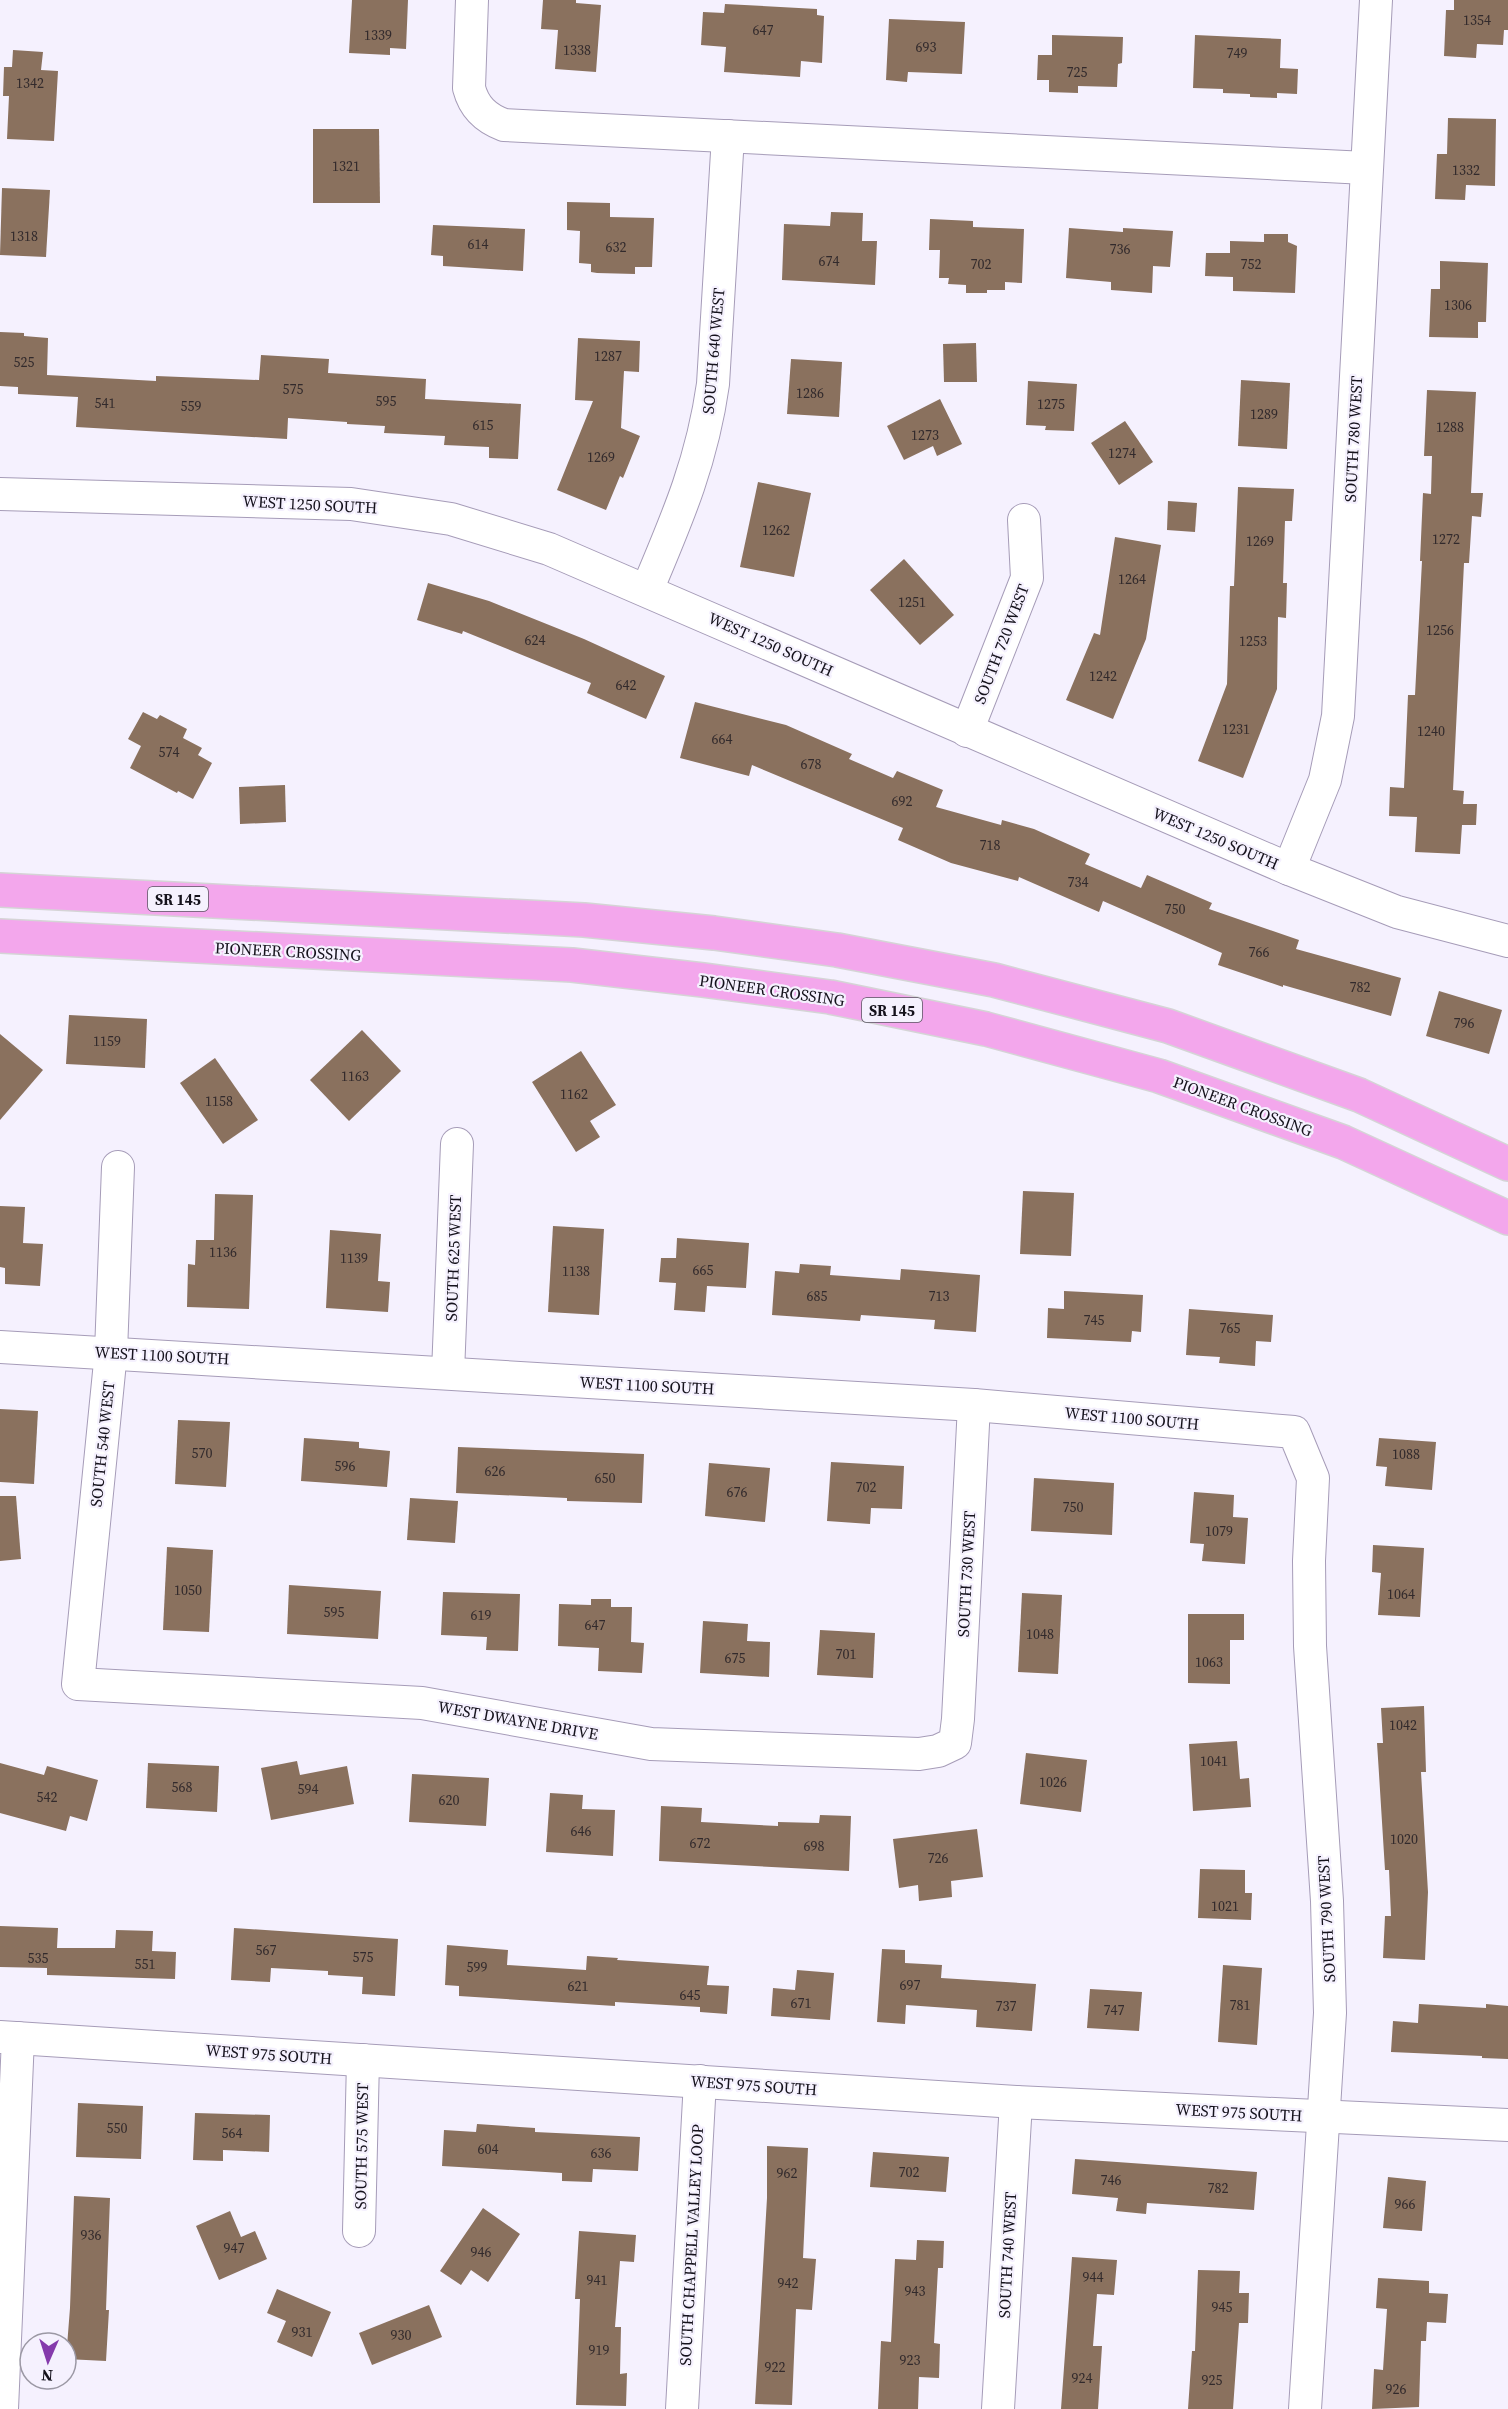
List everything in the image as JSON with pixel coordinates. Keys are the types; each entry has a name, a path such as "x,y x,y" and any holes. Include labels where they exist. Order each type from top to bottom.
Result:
{"highway":[{"name":"SR 145","path":"0,890 584,920 714,933 837,950 994,980 1168,1026 1359,1095 1508,1164"},
{"name":"PIONEER CROSSING","path":"0,936 572,965 830,997 986,1029 1159,1076 1343,1142 1508,1218"}],"street":[{"path":"472,0 469,88 477,107 493,121 514,126 1366,168"},
{"name":"SOUTH 780 WEST","path":"1289,869 1325,780 1338,716 1376,0"},
{"name":"SOUTH 640 WEST","path":"647,590 685,500 702,445 708,415 728,136"},
{"name":"WEST 1250 SOUTH","path":"0,494 363,505 451,519 549,549 1289,869 1397,912 1508,941"},
{"name":"SOUTH 720 WEST","path":"968,731 1026,578 1023,520"},
{"name":"SOUTH 625 WEST","path":"448,1372 457,1144"},
{"name":"SOUTH 540 WEST","path":"78,1684 111,1352 118,1167"},
{"name":"WEST 1100 SOUTH","path":"0,1347 975,1405 1294,1432"},
{"name":"SOUTH 730 WEST","path":"955,1743 975,1405"},
{"name":"SOUTH 790 WEST","path":"1294,1432 1313,1478 1309,1562 1310,1646 1327,1901 1330,2013 1305,2409"},
{"name":"WEST DWAYNE DRIVE","path":"78,1684 422,1703 651,1744 918,1754 939,1751 955,1743"},
{"path":"2,2409 9,2037"},
{"name":"WEST 975 SOUTH","path":"9,2037 1016,2102 1508,2125"},
{"name":"SOUTH 575 WEST","path":"359,2232 363,2060"},
{"name":"SOUTH CHAPPELL VALLEY LOOP","path":"682,2409 700,2081"},
{"name":"SOUTH 740 WEST","path":"999,2409 1016,2102"}],"building":[{"path":"352,0 408,0 406,49 390,48 390,55 349,53"},
{"path":"543,0 576,0 576,3 601,5 596,72 555,69 558,30 541,29"},
{"path":"1454,0 1508,0 1508,30 1504,30 1503,45 1477,44 1476,58 1444,56 1446,10 1454,10"},
{"path":"725,4 817,9 817,15 824,16 822,63 801,61 800,77 724,72 726,47 701,45 703,12 724,13"},
{"path":"889,19 965,22 962,74 908,72 907,82 886,80"},
{"path":"1052,35 1123,37 1122,63 1118,64 1117,87 1078,86 1078,93 1049,92 1049,80 1037,80 1038,55 1052,55"},
{"path":"1195,35 1281,39 1280,68 1298,69 1297,94 1277,93 1277,98 1250,97 1250,94 1223,93 1223,89 1193,88"},
{"path":"13,50 43,52 41,70 58,71 54,141 7,139 9,96 3,96 4,67 12,67"},
{"path":"1448,118 1496,119 1495,186 1466,185 1465,200 1435,199 1437,154 1447,154"},
{"path":"313,129 379,129 380,203 313,203"},
{"path":"2,188 50,190 46,257 0,255"},
{"path":"567,202 610,203 610,217 654,218 652,267 635,267 635,274 597,273 591,272 591,264 579,263 580,231 567,230"},
{"path":"831,212 863,213 862,241 877,241 875,285 782,280 784,224 830,226"},
{"path":"930,219 973,221 973,227 1024,229 1022,283 1005,282 1005,290 966,293 966,285 948,284 949,278 939,278 940,250 929,250"},
{"path":"433,225 525,229 523,271 443,266 443,256 431,255"},
{"path":"1069,228 1123,232 1123,228 1173,231 1170,267 1153,266 1152,293 1111,290 1111,282 1066,278"},
{"path":"1264,234 1288,234 1288,242 1297,246 1295,293 1233,291 1233,277 1205,276 1206,253 1230,253 1230,241 1264,242"},
{"path":"1440,261 1488,263 1486,322 1478,322 1478,338 1429,337 1431,289 1440,289"},
{"path":"0,332 24,333 24,336 48,338 47,375 156,381 156,376 259,380 261,355 329,359 328,373 426,379 425,399 521,404 518,459 489,458 489,447 444,445 445,436 384,433 385,426 347,424 347,422 288,418 287,439 76,427 78,397 18,394 18,387 0,386"},
{"path":"578,338 640,341 639,372 624,371 621,428 640,436 623,478 620,476 606,510 557,490 593,401 575,400"},
{"path":"976,343 977,382 944,382 943,344"},
{"path":"791,359 842,362 839,417 787,414"},
{"path":"1241,380 1290,383 1287,449 1238,446"},
{"path":"1028,381 1077,384 1074,431 1045,430 1046,426 1026,425"},
{"path":"1427,390 1476,392 1471,493 1483,493 1481,517 1472,516 1469,563 1464,563 1453,790 1464,791 1463,804 1477,804 1476,825 1462,825 1460,854 1415,852 1417,817 1389,816 1390,787 1404,788 1408,695 1415,695 1423,493 1431,494 1432,456 1424,456"},
{"path":"940,399 962,444 937,456 933,446 904,460 887,426"},
{"path":"1125,421 1153,462 1119,485 1091,443"},
{"path":"758,482 811,493 794,577 740,567"},
{"path":"1238,487 1294,489 1292,521 1285,521 1283,583 1287,583 1286,618 1278,617 1277,689 1243,778 1198,761 1227,684 1230,586 1234,586"},
{"path":"1168,501 1197,503 1195,532 1167,530"},
{"path":"1115,537 1161,545 1146,639 1113,719 1066,700 1094,633 1100,635"},
{"path":"904,559 954,615 920,645 870,590"},
{"path":"428,583 489,601 584,639 665,676 646,719 587,693 591,683 463,631 462,634 417,620"},
{"path":"695,702 786,725 852,754 849,759 893,778 897,771 943,790 936,807 1001,825 1002,820 1034,829 1090,854 1085,864 1141,888 1147,875 1212,903 1209,909 1299,940 1296,949 1401,978 1391,1016 1283,985 1283,987 1218,965 1222,953 1103,901 1099,912 1019,877 1018,881 951,863 898,840 903,828 752,765 749,776 680,758"},
{"path":"143,712 157,719 160,715 187,729 183,738 202,748 198,755 212,763 193,799 130,768 141,746 128,739"},
{"path":"285,785 286,822 240,824 239,787"},
{"path":"1439,991 1502,1010 1489,1054 1426,1036"},
{"path":"69,1015 147,1019 145,1068 66,1064"},
{"path":"362,1030 401,1071 349,1121 310,1080"},
{"path":"0,1034 43,1070 0,1120"},
{"path":"581,1051 616,1105 590,1121 600,1137 576,1152 532,1082"},
{"path":"215,1058 258,1120 223,1144 180,1083"},
{"path":"1023,1191 1074,1193 1071,1256 1020,1254"},
{"path":"215,1194 253,1195 249,1309 187,1307 188,1264 195,1265 196,1240 214,1240"},
{"path":"0,1206 25,1207 23,1243 43,1244 40,1286 5,1284 5,1268 0,1267"},
{"path":"553,1226 604,1229 599,1315 548,1312"},
{"path":"330,1230 381,1234 378,1281 390,1282 388,1312 326,1308"},
{"path":"677,1238 749,1243 746,1288 707,1286 705,1312 674,1310 676,1283 659,1282 661,1258 676,1258"},
{"path":"800,1264 831,1266 830,1275 900,1280 901,1269 980,1275 976,1332 934,1329 935,1320 861,1315 860,1321 772,1315 775,1271 799,1273"},
{"path":"1064,1291 1143,1295 1141,1332 1132,1331 1131,1342 1047,1338 1048,1308 1064,1309"},
{"path":"1189,1309 1273,1315 1271,1342 1256,1341 1255,1366 1219,1363 1220,1357 1186,1355"},
{"path":"0,1409 38,1411 34,1484 0,1482"},
{"path":"178,1420 230,1422 226,1487 175,1484"},
{"path":"304,1438 359,1442 359,1448 390,1451 387,1487 301,1481"},
{"path":"1379,1438 1436,1442 1432,1490 1385,1486 1387,1467 1376,1466"},
{"path":"458,1447 644,1454 642,1503 567,1501 567,1498 456,1493"},
{"path":"831,1462 904,1466 902,1509 871,1508 870,1524 827,1521"},
{"path":"709,1463 770,1468 765,1522 705,1516"},
{"path":"1034,1478 1114,1483 1112,1535 1031,1531"},
{"path":"1194,1492 1234,1495 1233,1517 1248,1518 1245,1564 1202,1561 1204,1544 1190,1543"},
{"path":"0,1496 16,1496 21,1559 0,1561"},
{"path":"410,1498 458,1501 455,1543 407,1540"},
{"path":"1373,1545 1424,1548 1420,1617 1378,1615 1381,1573 1372,1572"},
{"path":"167,1547 213,1550 209,1632 163,1630"},
{"path":"289,1585 381,1591 378,1639 287,1634"},
{"path":"443,1592 520,1594 518,1651 486,1650 487,1637 441,1635"},
{"path":"1022,1593 1062,1595 1058,1674 1018,1672"},
{"path":"591,1599 611,1599 611,1607 632,1607 631,1642 644,1643 642,1673 598,1671 599,1648 558,1646 559,1604 591,1605"},
{"path":"1188,1614 1244,1614 1244,1640 1230,1640 1230,1684 1188,1683"},
{"path":"703,1621 748,1624 747,1641 770,1642 769,1677 700,1673"},
{"path":"820,1630 875,1633 873,1678 817,1675"},
{"path":"1424,1706 1426,1772 1421,1772 1428,1892 1425,1960 1383,1958 1385,1916 1391,1916 1389,1870 1385,1870 1377,1743 1383,1743 1381,1708"},
{"path":"1237,1741 1240,1779 1249,1778 1251,1807 1193,1811 1189,1744"},
{"path":"1026,1753 1087,1760 1081,1812 1020,1804"},
{"path":"297,1761 300,1775 347,1766 354,1804 271,1820 261,1768"},
{"path":"0,1763 44,1775 47,1766 98,1780 87,1821 70,1816 66,1831 0,1813"},
{"path":"148,1763 219,1766 217,1812 146,1808"},
{"path":"412,1774 489,1778 486,1826 409,1822"},
{"path":"550,1793 583,1795 582,1809 615,1810 613,1856 546,1852"},
{"path":"661,1806 702,1808 701,1822 778,1826 778,1822 819,1823 820,1815 851,1816 849,1871 659,1861"},
{"path":"977,1829 983,1877 951,1881 952,1897 919,1901 918,1885 899,1888 893,1839"},
{"path":"1200,1869 1245,1870 1245,1893 1252,1893 1251,1920 1198,1918"},
{"path":"0,1926 58,1928 57,1948 115,1948 116,1930 153,1931 152,1951 176,1952 175,1979 47,1975 47,1968 0,1967"},
{"path":"234,1928 398,1939 395,1996 362,1994 363,1977 328,1975 328,1971 271,1968 270,1982 231,1980"},
{"path":"447,1945 508,1950 507,1965 586,1970 587,1956 709,1966 707,1985 729,1986 727,2014 700,2012 700,2007 615,2002 615,2006 459,1996 459,1986 445,1985"},
{"path":"882,1949 905,1950 905,1963 942,1965 941,1978 1036,1984 1032,2031 976,2027 977,2010 906,2005 905,2024 877,2022"},
{"path":"1223,1965 1262,1968 1257,2045 1218,2042"},
{"path":"797,1970 834,1973 830,2020 771,2016 773,1988 795,1990"},
{"path":"1090,1989 1142,1992 1139,2031 1087,2028"},
{"path":"1419,2004 1486,2008 1486,2004 1508,2006 1508,2059 1391,2052 1393,2021 1418,2023"},
{"path":"78,2103 143,2106 141,2159 76,2157"},
{"path":"195,2113 270,2115 269,2152 223,2150 223,2161 193,2160"},
{"path":"477,2124 535,2128 535,2132 640,2137 638,2171 593,2169 592,2182 562,2181 562,2173 442,2166 444,2130 476,2132"},
{"path":"767,2146 808,2148 803,2258 816,2259 812,2310 796,2309 792,2405 755,2404 767,2198"},
{"path":"873,2152 949,2157 946,2192 870,2187"},
{"path":"1075,2159 1257,2172 1254,2210 1147,2203 1146,2214 1116,2211 1118,2198 1072,2194"},
{"path":"1388,2177 1426,2181 1422,2231 1383,2228"},
{"path":"74,2196 110,2198 106,2361 78,2360 78,2331 68,2331"},
{"path":"483,2208 520,2234 488,2282 471,2270 461,2285 440,2271"},
{"path":"230,2211 241,2237 255,2231 267,2259 219,2280 196,2226"},
{"path":"579,2231 636,2235 634,2262 620,2261 615,2327 621,2327 620,2374 627,2373 626,2406 576,2405 580,2299 575,2299"},
{"path":"917,2240 944,2241 943,2268 938,2268 934,2343 940,2344 939,2378 919,2377 918,2409 878,2409 881,2341 891,2342 895,2259 916,2260"},
{"path":"1072,2257 1117,2260 1114,2295 1097,2294 1093,2346 1102,2346 1098,2409 1061,2409"},
{"path":"1198,2270 1240,2271 1239,2293 1249,2293 1248,2323 1239,2323 1233,2409 1188,2409 1192,2351 1195,2351"},
{"path":"1378,2278 1429,2281 1429,2293 1448,2294 1446,2323 1427,2322 1426,2341 1421,2341 1419,2407 1372,2409 1374,2369 1383,2370 1387,2309 1376,2308"},
{"path":"277,2289 331,2312 312,2357 277,2342 286,2321 267,2313"},
{"path":"429,2305 442,2337 372,2365 359,2333"}]}
